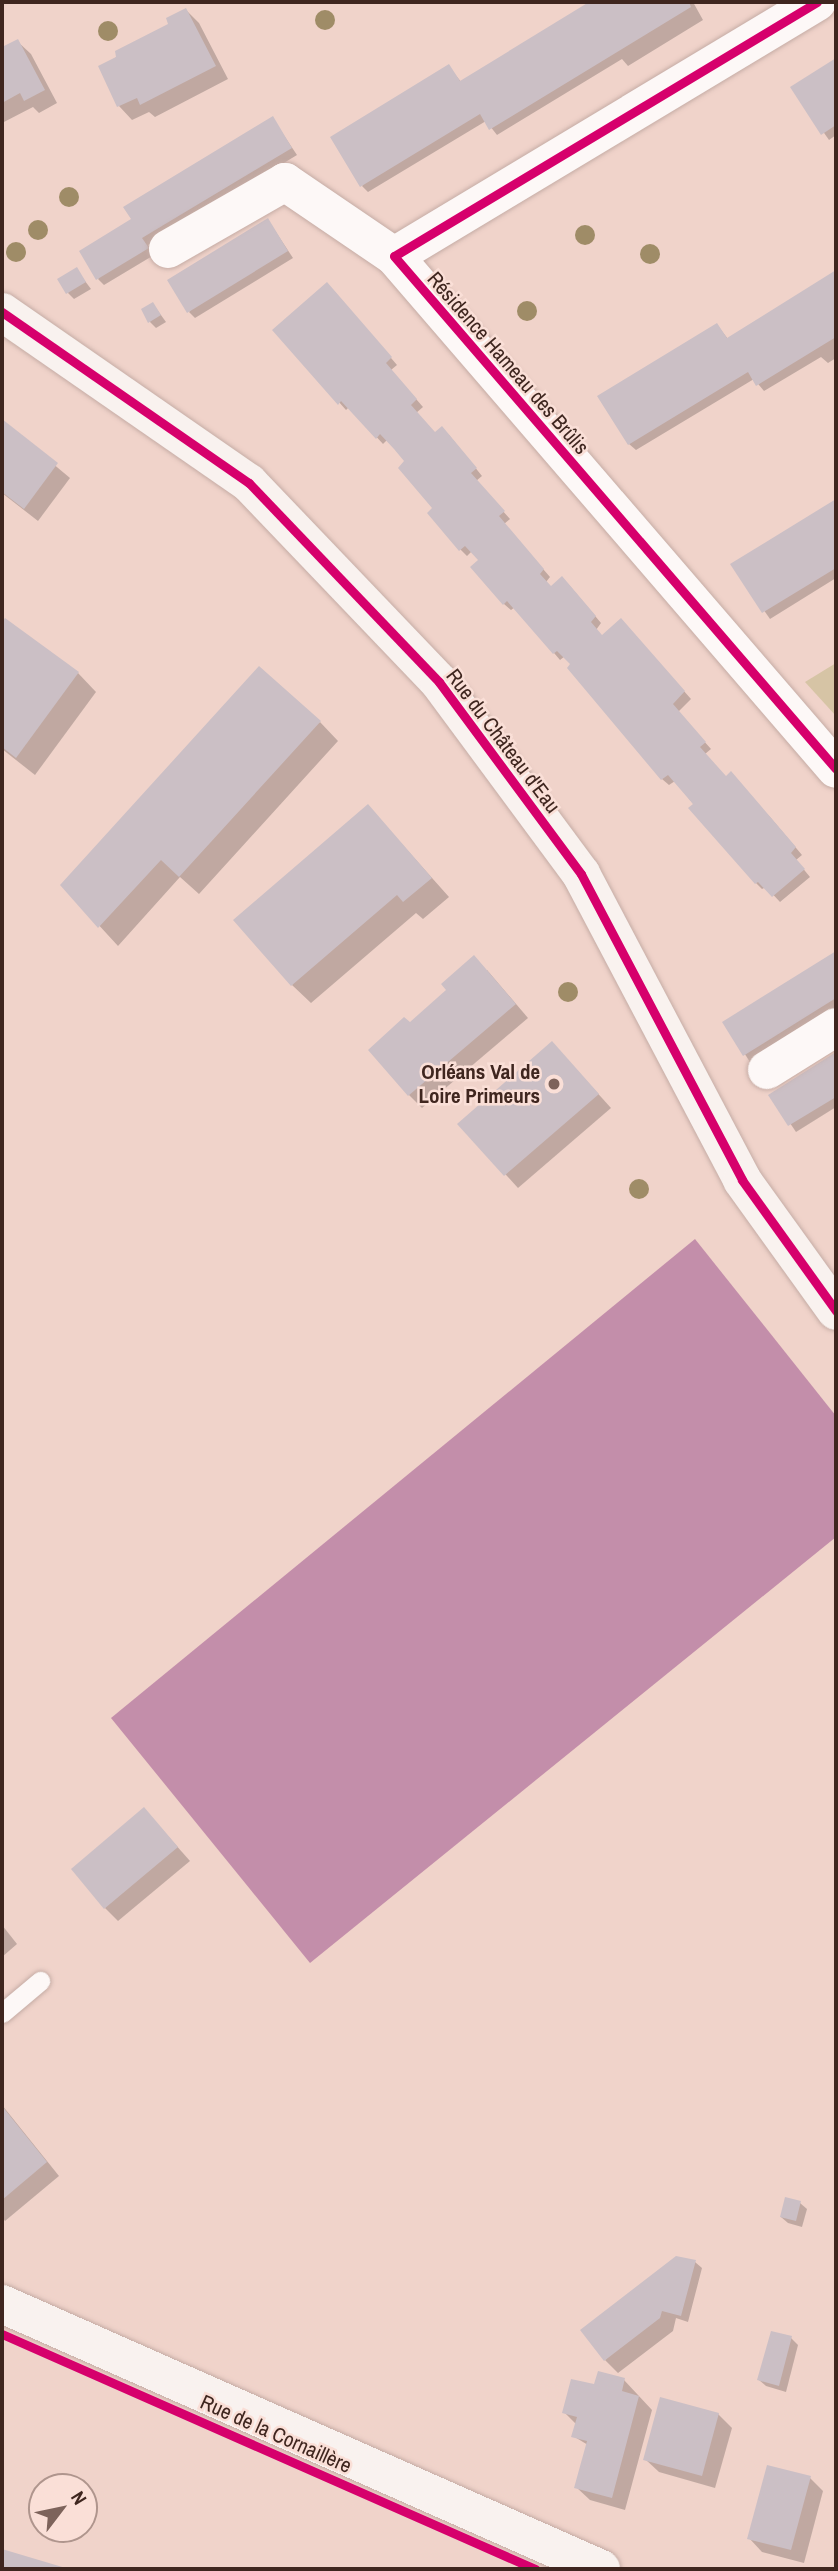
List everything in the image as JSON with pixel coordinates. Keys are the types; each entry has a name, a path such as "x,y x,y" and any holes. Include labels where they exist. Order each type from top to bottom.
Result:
{"street":[{"path":"394,257 817,2"},
{"name":"Résidence Hameau des Brûlis","path":"168,249 285,183 394,257 836,769"},
{"name":"Rue du Château d'Eau","path":"2,312 249,483 439,682 581,874 742,1180 836,1311"},
{"path":"766,1070 836,1027"},
{"name":"Rue de la Cornaillère","path":"2,2304 601,2569"}],"lane":[{"path":"2,2013 40,1981"}],"shaded area":[{"path":"836,663 836,716 805,682"},
{"path":"695,1239 836,1416 836,1537 310,1963 111,1718"}],"building":[{"path":"589,2 689,2 691,7 489,130 480,114 360,187 330,137 449,64 460,81"},
{"path":"186,8 216,66 140,105 137,98 117,107 98,66 116,57 115,51 168,24 166,18"},
{"path":"18,39 45,90 24,101 20,93 2,103 2,47"},
{"path":"836,58 836,125 821,135 790,87"},
{"path":"273,116 292,148 142,238 149,248 96,280 79,251 131,219 123,207"},
{"path":"268,218 288,251 187,313 167,280"},
{"path":"77,267 86,282 66,294 57,279"},
{"path":"836,270 836,337 756,386 748,372 628,445 597,396 717,323 727,338"},
{"path":"327,282 392,357 386,363 417,399 411,405 435,432 442,426 477,468 471,473 505,511 499,516 544,569 540,574 551,586 562,576 596,616 591,622 602,635 621,618 685,691 673,704 706,742 700,747 726,776 731,771 796,847 791,853 805,869 772,897 758,882 755,884 688,808 693,804 668,775 661,780 567,668 570,664 557,651 553,654 507,601 503,605 470,567 478,560 465,546 459,551 427,513 432,508 398,468 404,461 394,449 380,434 376,439 341,401 338,405 272,330"},
{"path":"153,302 161,315 148,323 141,309"},
{"path":"2,419 58,463 24,509 2,492"},
{"path":"836,499 836,568 762,613 730,564"},
{"path":"5,618 79,672 16,758 2,747 2,622"},
{"path":"259,666 321,721 179,877 161,860 98,928 60,885"},
{"path":"368,804 432,878 403,902 397,895 291,986 233,920"},
{"path":"836,951 836,998 743,1056 722,1022"},
{"path":"474,955 516,1004 408,1096 368,1050 404,1017 410,1022 446,990 441,984"},
{"path":"552,1041 599,1094 504,1176 457,1124"},
{"path":"836,1052 836,1097 788,1126 768,1095"},
{"path":"144,1807 178,1847 104,1909 71,1869"},
{"path":"2,2106 47,2162 2,2200"},
{"path":"785,2197 801,2201 796,2221 780,2217"},
{"path":"676,2256 696,2260 681,2316 662,2311 660,2318 604,2361 580,2330"},
{"path":"771,2331 792,2336 779,2386 757,2380"},
{"path":"598,2371 625,2378 622,2391 639,2396 612,2498 574,2488 587,2441 571,2437 577,2417 562,2413 571,2379 594,2384"},
{"path":"660,2397 719,2413 702,2476 643,2460"},
{"path":"767,2465 811,2476 791,2550 747,2539"},
{"path":"2,2549 69,2569 2,2569"}],"cycle path":[{"path":"817,2 394,256 836,769"},
{"path":"2,312 249,483 439,682 581,874 742,1180 836,1311"},
{"path":"2,2334 535,2569"}],"place":[{"name":"Orléans Val de Loire Primeurs","path":"554,1084"}]}
